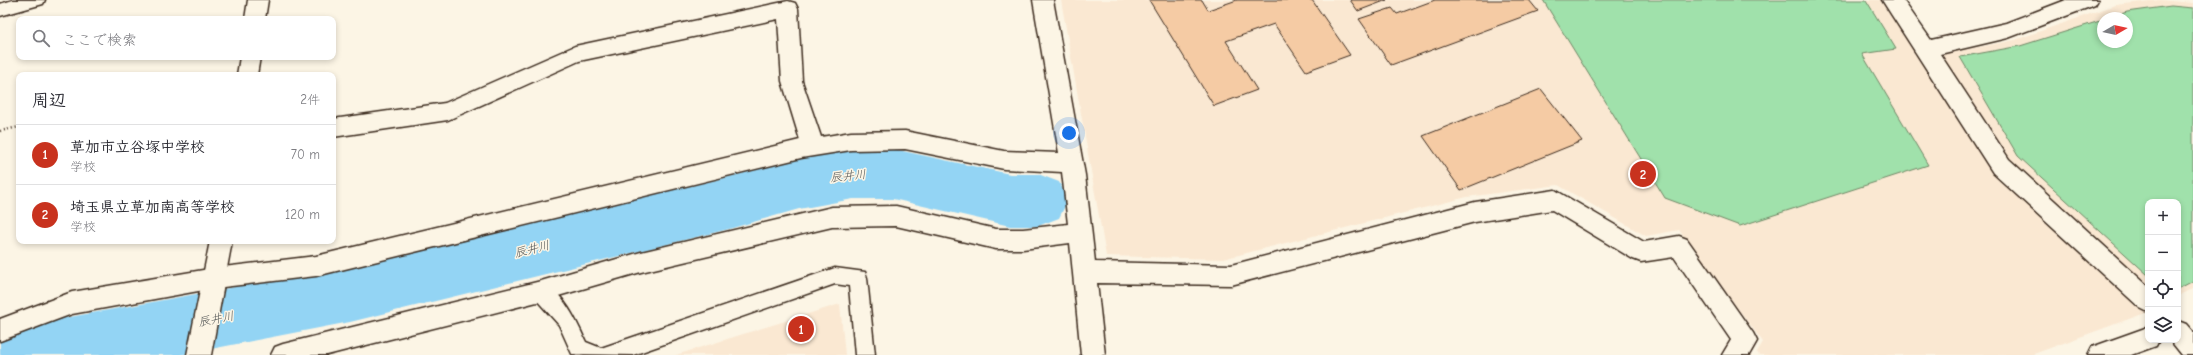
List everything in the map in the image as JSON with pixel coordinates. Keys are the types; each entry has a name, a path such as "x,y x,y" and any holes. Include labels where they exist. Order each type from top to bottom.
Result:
{"street":[{"path":"255,16 258,0"},
{"path":"1043,0 1072,163 1093,355"},
{"path":"1892,0 1926,49 2001,166 2145,298"},
{"path":"1926,49 2008,30 2088,0"},
{"path":"336,128 448,111 575,54 788,9 792,81 813,147"},
{"path":"248,72 250,60"},
{"path":"0,330 72,303 215,278 316,266 813,147 851,141 905,140 1004,160 1072,163"},
{"path":"1084,272 1231,275 1475,212 1554,200 1641,252 1679,246 1745,341 1734,355"},
{"path":"283,355 541,291 640,262 832,217 896,216 996,239 1023,240 1080,232"},
{"path":"199,355 221,244"},
{"path":"2181,336 2193,350"},
{"path":"2100,355 2145,339"}],"lane":[{"path":"0,10 37,0"},
{"path":"607,355 836,276 858,278 865,355"},
{"path":"541,291 566,319 579,348 594,355"}],"path":[{"path":"0,131 16,128"}],"shaded area":[{"path":"1061,0 1882,0 1918,59 2015,40 2116,5 2160,0 2193,3 2193,288 2181,294 2181,199 2145,199 2145,313 2031,355 1759,355 1757,352 1763,342 1679,230 1646,236 1558,185 1467,197 1223,259 1106,256"},
{"path":"840,304 845,355 676,355"}],"green space":[{"path":"1543,0 1866,0 1896,49 1862,54 1928,165 1740,226 1665,198"},
{"path":"2171,6 2193,8 2193,281 2181,287 2181,199 2145,199 2145,272 2018,156 1960,57 2020,46 2097,22 2097,48 2133,48 2133,12 2127,12"}],"building":[{"path":"1149,0 1202,0 1208,10 1237,0 1312,0 1350,55 1306,71 1274,24 1226,41 1257,90 1214,106"},
{"path":"1350,0 1387,0 1358,11"},
{"path":"1435,0 1529,0 1538,11 1391,65 1359,19 1392,8 1397,14"},
{"path":"1541,89 1582,141 1461,190 1423,136"}],"waterway":[{"name":"辰井川","path":"26,355 350,294 729,203 799,184 853,174 893,174 1010,200 1038,200"}],"place":[{"name":"埼玉県立草加南高等学校","path":"1643,174"},
{"name":"草加市立谷塚中学校","path":"801,329"}]}
